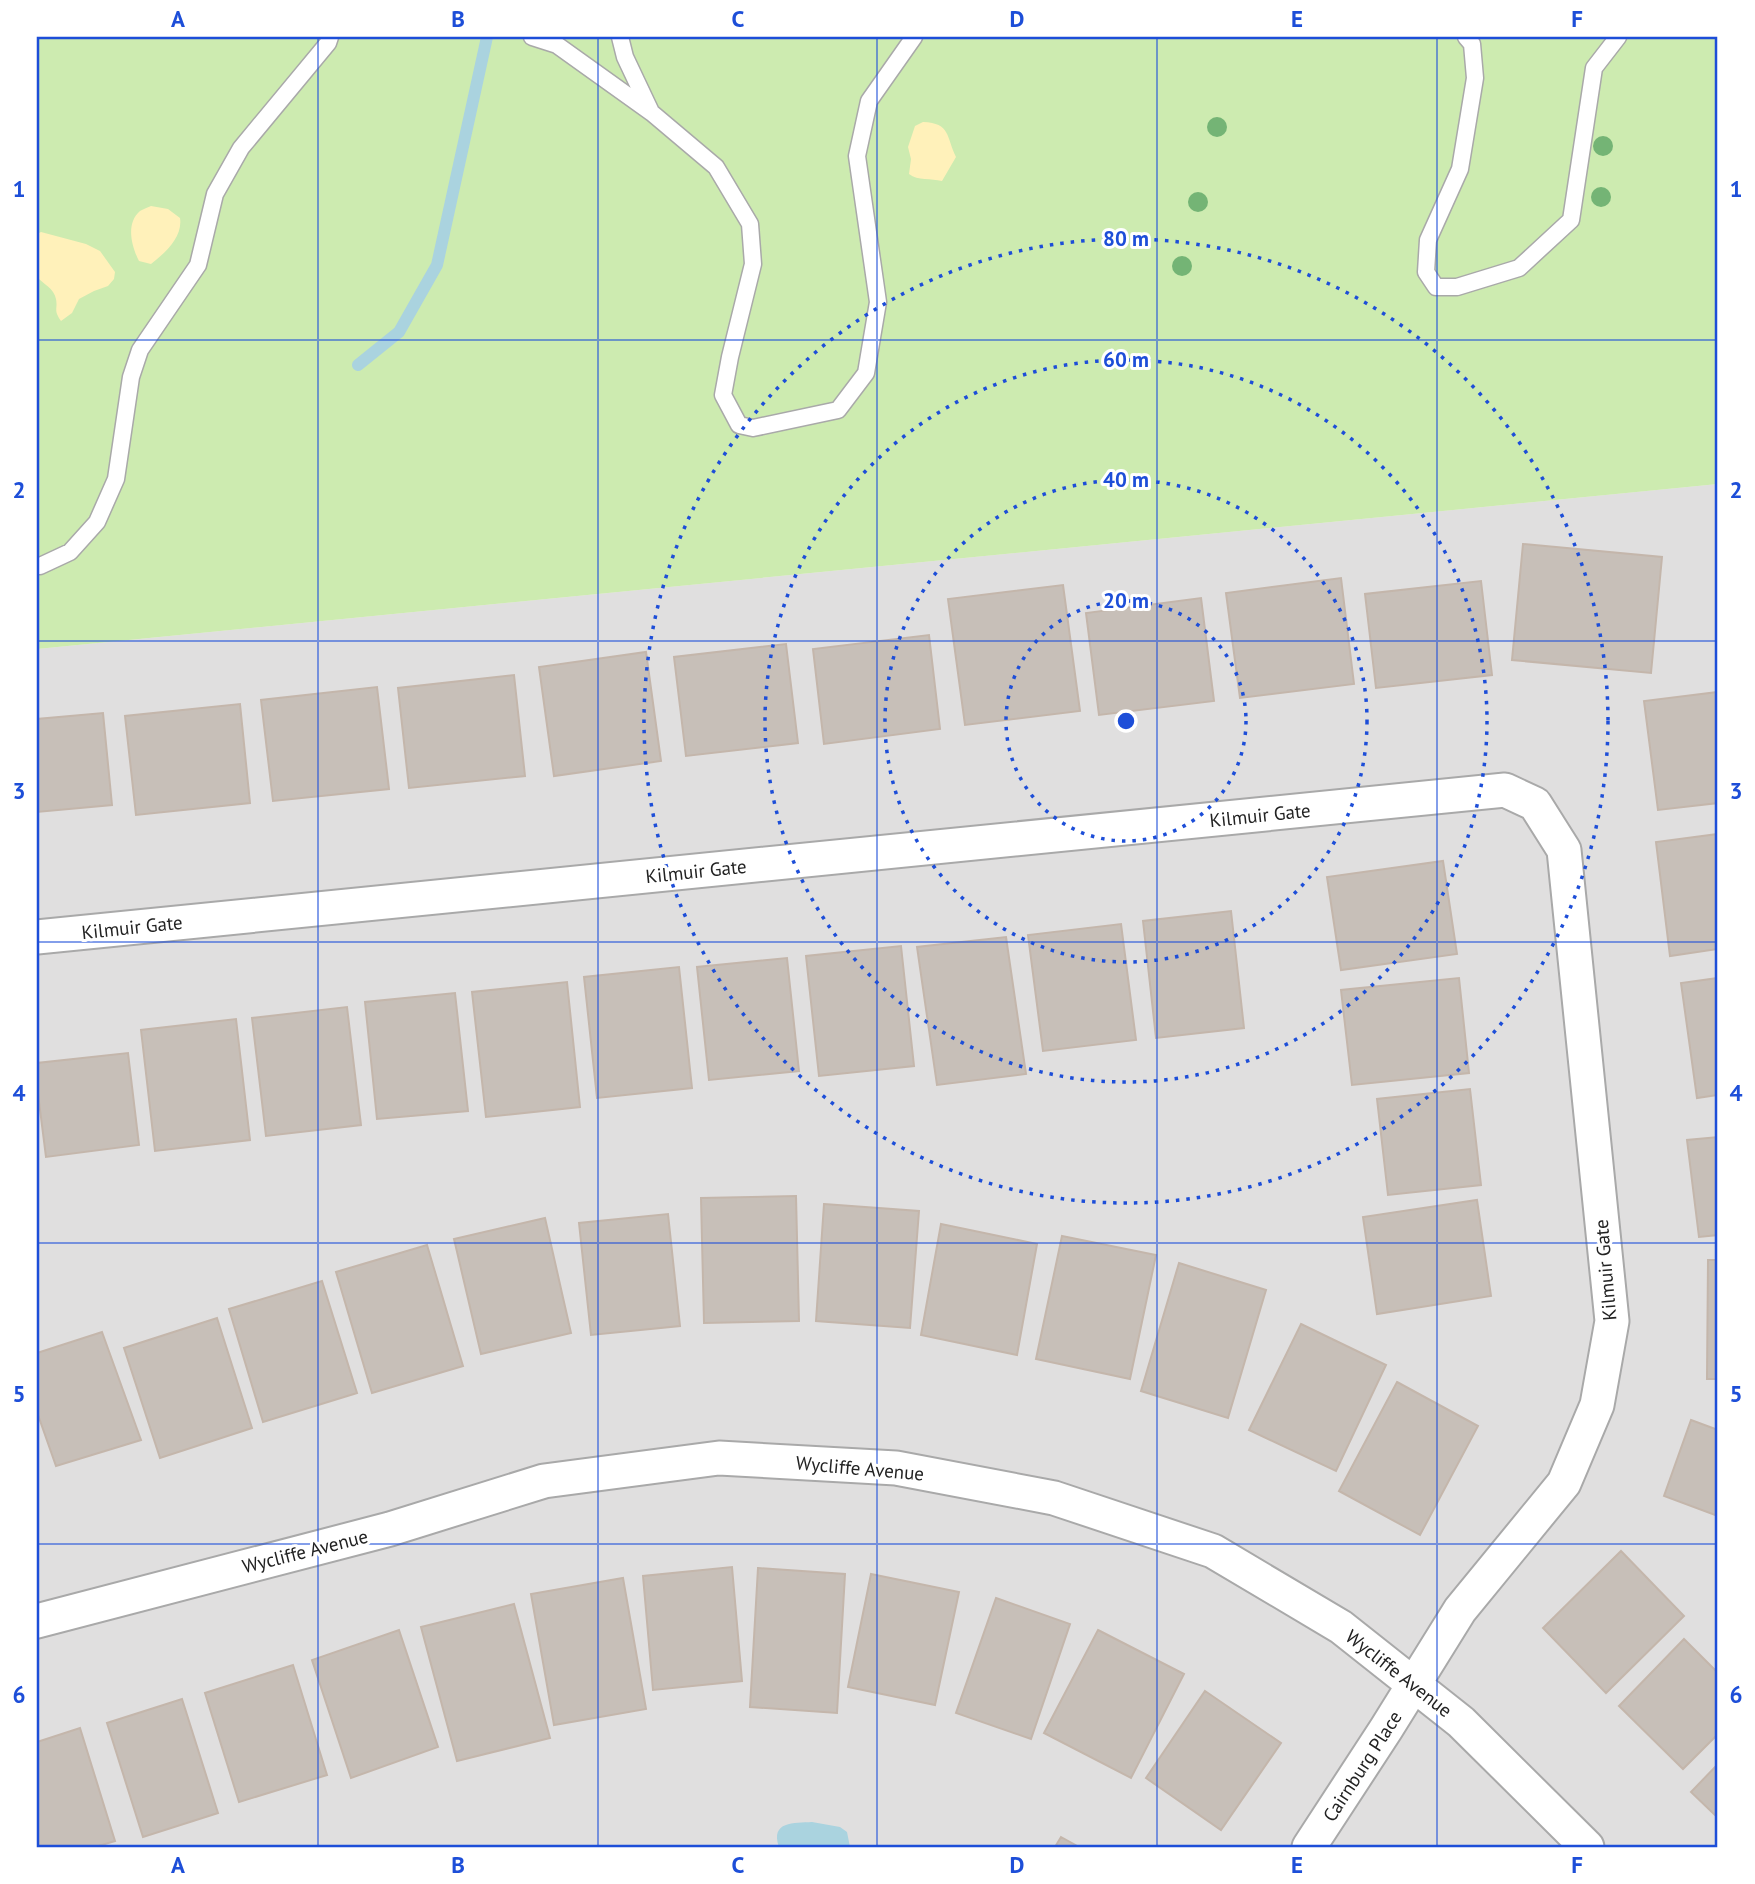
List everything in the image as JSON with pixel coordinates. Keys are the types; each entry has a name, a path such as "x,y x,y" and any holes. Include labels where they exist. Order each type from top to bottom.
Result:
{"street":[{"name":"Kilmuir Gate","path":"37,937 1505,790 1535,803 1564,850 1612,1321 1597,1405 1564,1483 1460,1610 1414,1685"},
{"name":"Wycliffe Avenue","path":"37,1621 390,1530 544,1481 719,1458 896,1468 1054,1498 1213,1551 1341,1627 1461,1722 1587,1847"},
{"name":"Cairnburg Place","path":"1309,1847 1414,1685"}],"lane":[{"path":"532,37 557,45 652,113 716,167 750,223 753,264 723,395 739,425 753,428 838,410 866,373 878,302 857,156 869,101 915,37"},
{"path":"620,37 625,57 652,113"},
{"path":"1466,37 1472,44 1475,78 1460,169 1428,240 1426,272 1436,288 1457,287 1519,268 1570,220 1594,68 1618,37"},
{"path":"37,566 70,552 97,522 116,479 131,377 140,350 198,265 215,194 241,148 333,39"}],"shaded area":[{"path":"1718,484 1718,1847 37,1847 37,649"}],"green space":[{"path":"37,37 1718,37 1718,484 37,649"}],"sand":[{"path":"923,122 943,128 956,157 942,181 909,174 911,159 908,147 915,126"},
{"path":"151,206 168,209 180,218 180,225 172,244 151,264 139,261 132,242 131,229 135,216"},
{"path":"41,232 86,244 100,251 115,272 114,279 108,286 79,299 72,313 61,321 56,312 55,295 37,277 37,234"}],"water":[{"path":"812,1822 840,1827 847,1832 850,1847 779,1847 777,1839 781,1828 791,1823"}],"building":[{"path":"1523,544 1662,557 1651,673 1512,660"},
{"path":"1341,578 1354,684 1240,698 1226,593"},
{"path":"1481,581 1492,675 1376,688 1365,594"},
{"path":"1063,585 1080,711 965,725 948,599"},
{"path":"1201,598 1214,701 1099,715 1086,613"},
{"path":"929,635 940,729 824,744 813,649"},
{"path":"786,644 798,743 686,756 674,657"},
{"path":"646,652 661,761 554,776 539,667"},
{"path":"514,675 525,776 409,788 398,688"},
{"path":"377,687 389,789 273,801 261,700"},
{"path":"1718,692 1718,803 1658,810 1644,701"},
{"path":"240,704 250,803 136,815 125,716"},
{"path":"103,713 112,805 37,812 37,719"},
{"path":"1718,834 1718,949 1670,956 1656,842"},
{"path":"1443,861 1457,954 1341,970 1327,877"},
{"path":"1231,911 1244,1028 1156,1038 1143,921"},
{"path":"1121,924 1136,1040 1043,1051 1028,935"},
{"path":"1006,937 1026,1074 937,1085 917,947"},
{"path":"901,946 914,1066 819,1076 806,956"},
{"path":"787,958 799,1071 709,1080 697,967"},
{"path":"679,967 692,1088 597,1098 584,977"},
{"path":"1459,978 1469,1073 1352,1085 1341,990"},
{"path":"1718,978 1718,1095 1697,1098 1681,983"},
{"path":"567,982 580,1107 486,1117 472,992"},
{"path":"455,993 468,1111 377,1119 365,1002"},
{"path":"347,1007 361,1125 266,1136 252,1018"},
{"path":"236,1019 250,1140 155,1151 141,1030"},
{"path":"128,1053 139,1145 46,1157 37,1086 37,1063"},
{"path":"1470,1089 1481,1185 1388,1195 1377,1099"},
{"path":"1718,1137 1718,1235 1699,1237 1687,1140"},
{"path":"796,1196 799,1321 704,1323 701,1198"},
{"path":"1477,1200 1491,1296 1377,1314 1363,1217"},
{"path":"824,1204 919,1211 910,1328 816,1321"},
{"path":"668,1214 680,1326 591,1335 579,1223"},
{"path":"545,1218 571,1333 481,1354 454,1239"},
{"path":"941,1224 1037,1244 1017,1355 921,1335"},
{"path":"1062,1236 1156,1255 1130,1379 1036,1359"},
{"path":"427,1245 463,1366 372,1393 336,1272"},
{"path":"1708,1260 1718,1260 1718,1379 1707,1379"},
{"path":"1179,1263 1266,1290 1228,1418 1141,1391"},
{"path":"322,1281 357,1393 263,1422 229,1309"},
{"path":"217,1318 252,1428 160,1458 124,1348"},
{"path":"1301,1324 1386,1365 1336,1471 1249,1430"},
{"path":"102,1332 141,1440 56,1466 37,1412 37,1353"},
{"path":"1397,1382 1478,1426 1420,1535 1339,1491"},
{"path":"1691,1420 1718,1430 1718,1516 1664,1496"},
{"path":"1621,1551 1684,1616 1606,1693 1543,1628"},
{"path":"732,1567 742,1681 653,1690 643,1576"},
{"path":"758,1568 845,1574 837,1713 750,1707"},
{"path":"871,1574 959,1592 935,1705 848,1687"},
{"path":"623,1578 646,1709 554,1725 531,1594"},
{"path":"996,1598 1070,1624 1031,1739 956,1713"},
{"path":"514,1604 550,1738 457,1761 421,1627"},
{"path":"399,1630 438,1747 351,1778 312,1660"},
{"path":"1098,1630 1184,1674 1131,1778 1044,1733"},
{"path":"1684,1639 1718,1673 1718,1734 1683,1769 1619,1706"},
{"path":"293,1665 327,1775 239,1802 205,1693"},
{"path":"1205,1691 1281,1743 1221,1830 1146,1778"},
{"path":"182,1699 218,1813 143,1837 107,1723"},
{"path":"80,1728 115,1841 95,1847 37,1847 37,1742"},
{"path":"1718,1764 1718,1818 1691,1792"},
{"path":"1061,1837 1079,1847 1055,1847"}],"waterway":[{"path":"358,365 399,332 437,265 487,37"}]}
